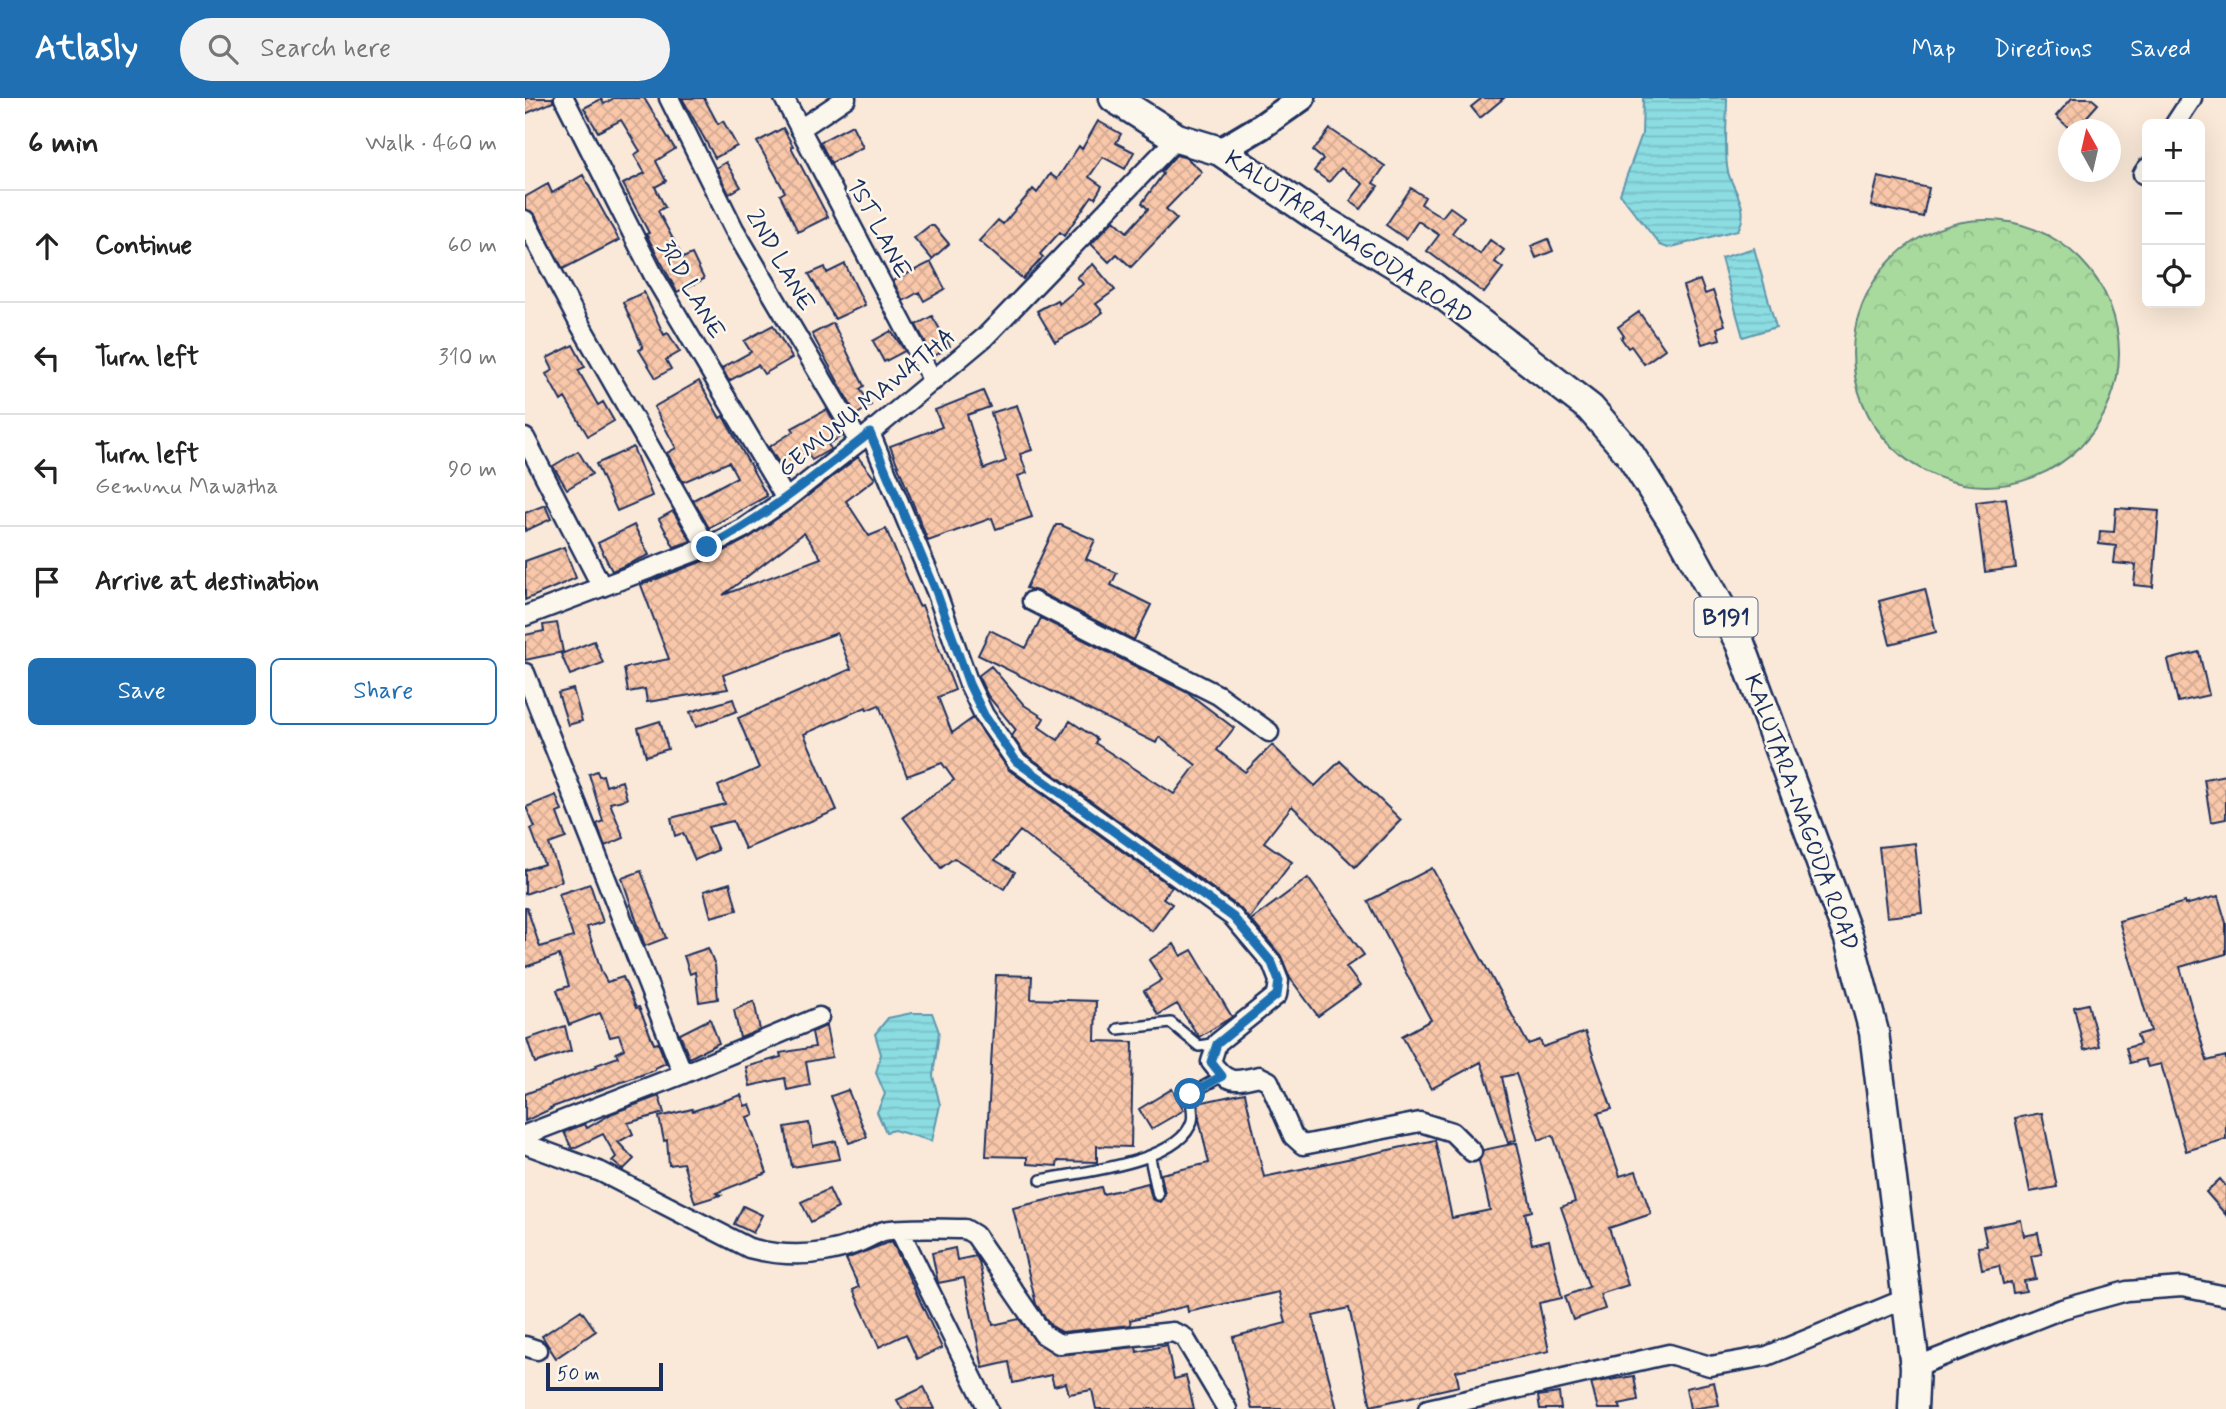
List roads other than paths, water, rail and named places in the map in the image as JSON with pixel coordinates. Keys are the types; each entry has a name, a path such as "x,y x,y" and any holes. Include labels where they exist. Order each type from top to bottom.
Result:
{"main road":[{"name":"KALUTARA-NAGODA ROAD","path":"1114,98 1177,138 1220,150 1319,218 1433,287 1590,408 1629,453 1683,538 1740,643 1849,939 1874,1032 1915,1367 1913,1409"}],"street":[{"name":"3RD LANE","path":"564,98 654,276 786,499"},
{"name":"2ND LANE","path":"669,98 734,229 865,438 936,591 969,684 984,715 1016,761 1233,917 1272,963 1279,981 1277,995 1217,1044"},
{"name":"1ST LANE","path":"783,98 933,382"},
{"path":"800,129 846,98"},
{"path":"1220,150 1262,126 1302,98"},
{"path":"2178,119 2192,98"},
{"name":"GEMUNU MAWATHA","path":"525,616 707,547 744,528 786,499 865,438 985,337 1177,138"},
{"path":"525,220 578,321 707,547"},
{"path":"525,438 602,587"},
{"path":"1032,601 1218,695 1269,732"},
{"path":"525,673 683,1074"},
{"path":"525,1135 683,1074 819,1017"},
{"path":"1217,1044 1211,1062 1222,1076 1236,1081 1259,1076 1269,1081 1293,1136 1303,1145 1420,1122 1452,1132 1472,1152"},
{"path":"525,1144 601,1172 748,1248 775,1255 809,1255 834,1250 883,1231 965,1229 975,1235 1043,1334 1059,1344 1174,1332 1184,1336 1227,1409"},
{"path":"900,1231 988,1409"},
{"path":"1915,1367 2062,1309 2127,1292 2182,1287 2226,1296"},
{"path":"1428,1409 1669,1354 1710,1366 1767,1356 1907,1298"}],"lane":[{"path":"1118,1029 1171,1023 1199,1046 1217,1044"},
{"path":"1041,1180 1150,1158 1183,1139 1193,1119 1190,1094 1222,1076"},
{"path":"1150,1158 1158,1195"}],"water":[{"path":"1643,98 1727,98 1727,165 1743,214 1738,230 1668,248 1660,245 1620,194 1642,134"},
{"path":"1754,248 1776,327 1743,337 1721,258"},
{"path":"912,1013 932,1013 939,1032 933,1076 940,1105 932,1141 894,1130 886,1132 877,1112 885,1094 876,1073 881,1054 875,1034 888,1018"}]}
